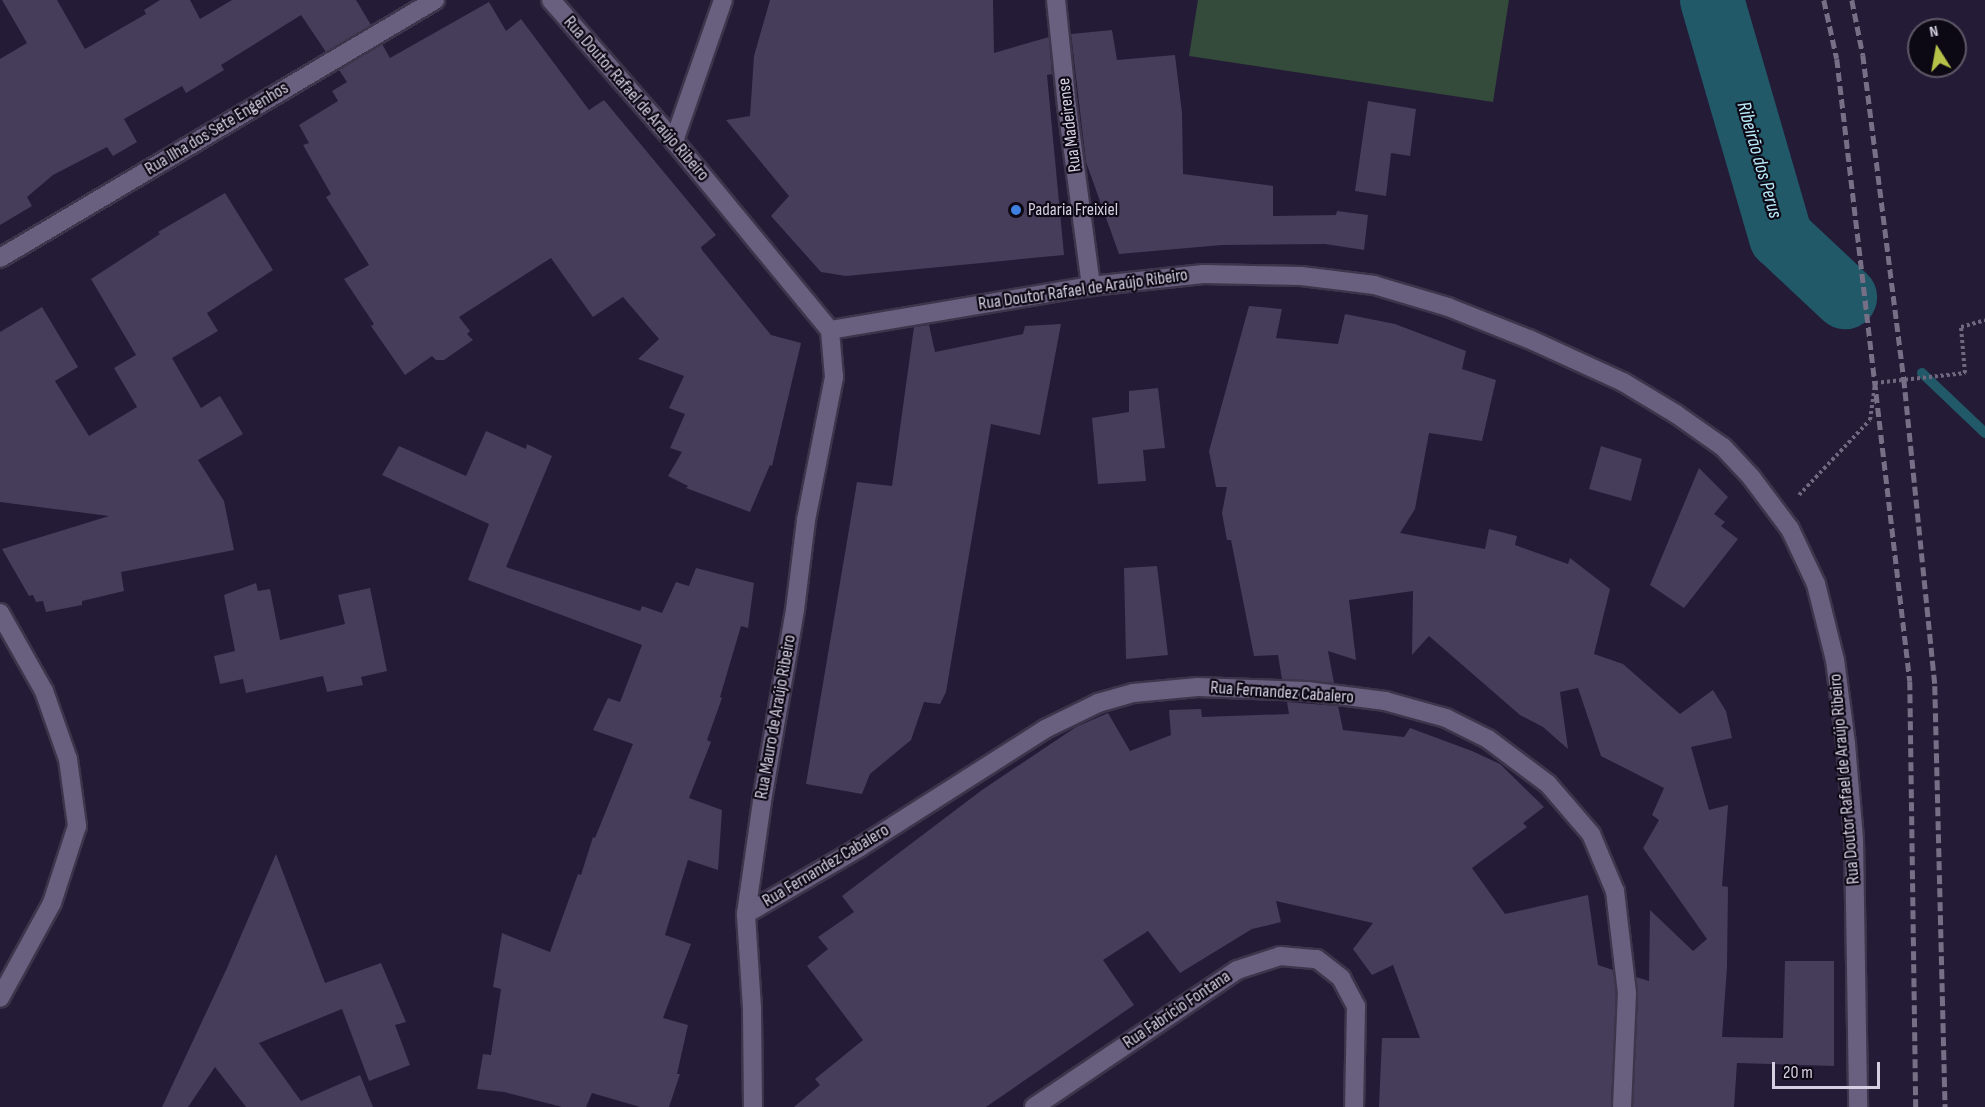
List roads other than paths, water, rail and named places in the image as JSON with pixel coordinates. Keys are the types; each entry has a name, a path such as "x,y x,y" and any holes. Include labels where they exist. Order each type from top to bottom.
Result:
{"street":[{"name":"Rua Ilha dos Sete Engenhos","path":"0,258 435,0"},
{"name":"Rua Doutor Rafael de Araújo Ribeiro","path":"551,0 674,141 830,330 1091,286 1203,274 1301,276 1374,285 1448,307 1529,339 1623,382 1676,414 1723,447 1751,477 1790,529 1816,584 1835,660 1844,723 1854,840 1858,1107"},
{"path":"674,141 723,0"},
{"name":"Rua Madeirense","path":"1056,0 1067,106 1091,286"},
{"name":"Rua Mauro de Araújo Ribeiro","path":"753,1107 752,1008 746,914 762,801 795,610 806,520 834,377 830,330"},
{"path":"0,613 44,691 68,759 77,826 52,903 0,998"},
{"name":"Rua Fernandez Cabalero","path":"746,914 860,847 1045,729 1098,703 1133,693 1198,687 1307,690 1385,701 1446,718 1488,739 1548,784 1592,834 1615,891 1628,993 1622,1107"},
{"name":"Rua Fabrício Fontana","path":"1034,1107 1237,970 1280,956 1317,959 1341,978 1356,1006 1354,1107"}],"waterway":[{"name":"Ribeirão dos Perus","path":"1712,0 1781,237 1845,297"},
{"name":"Ribeirão dos Perus","path":"1922,373 1985,433"}],"railway":[{"path":"1824,0 1837,59 1910,681 1916,1107"},
{"path":"1852,0 1863,55 1904,379 1935,686 1945,1107"}],"place":[{"name":"Padaria Freixiel","path":"1016,210"}]}
